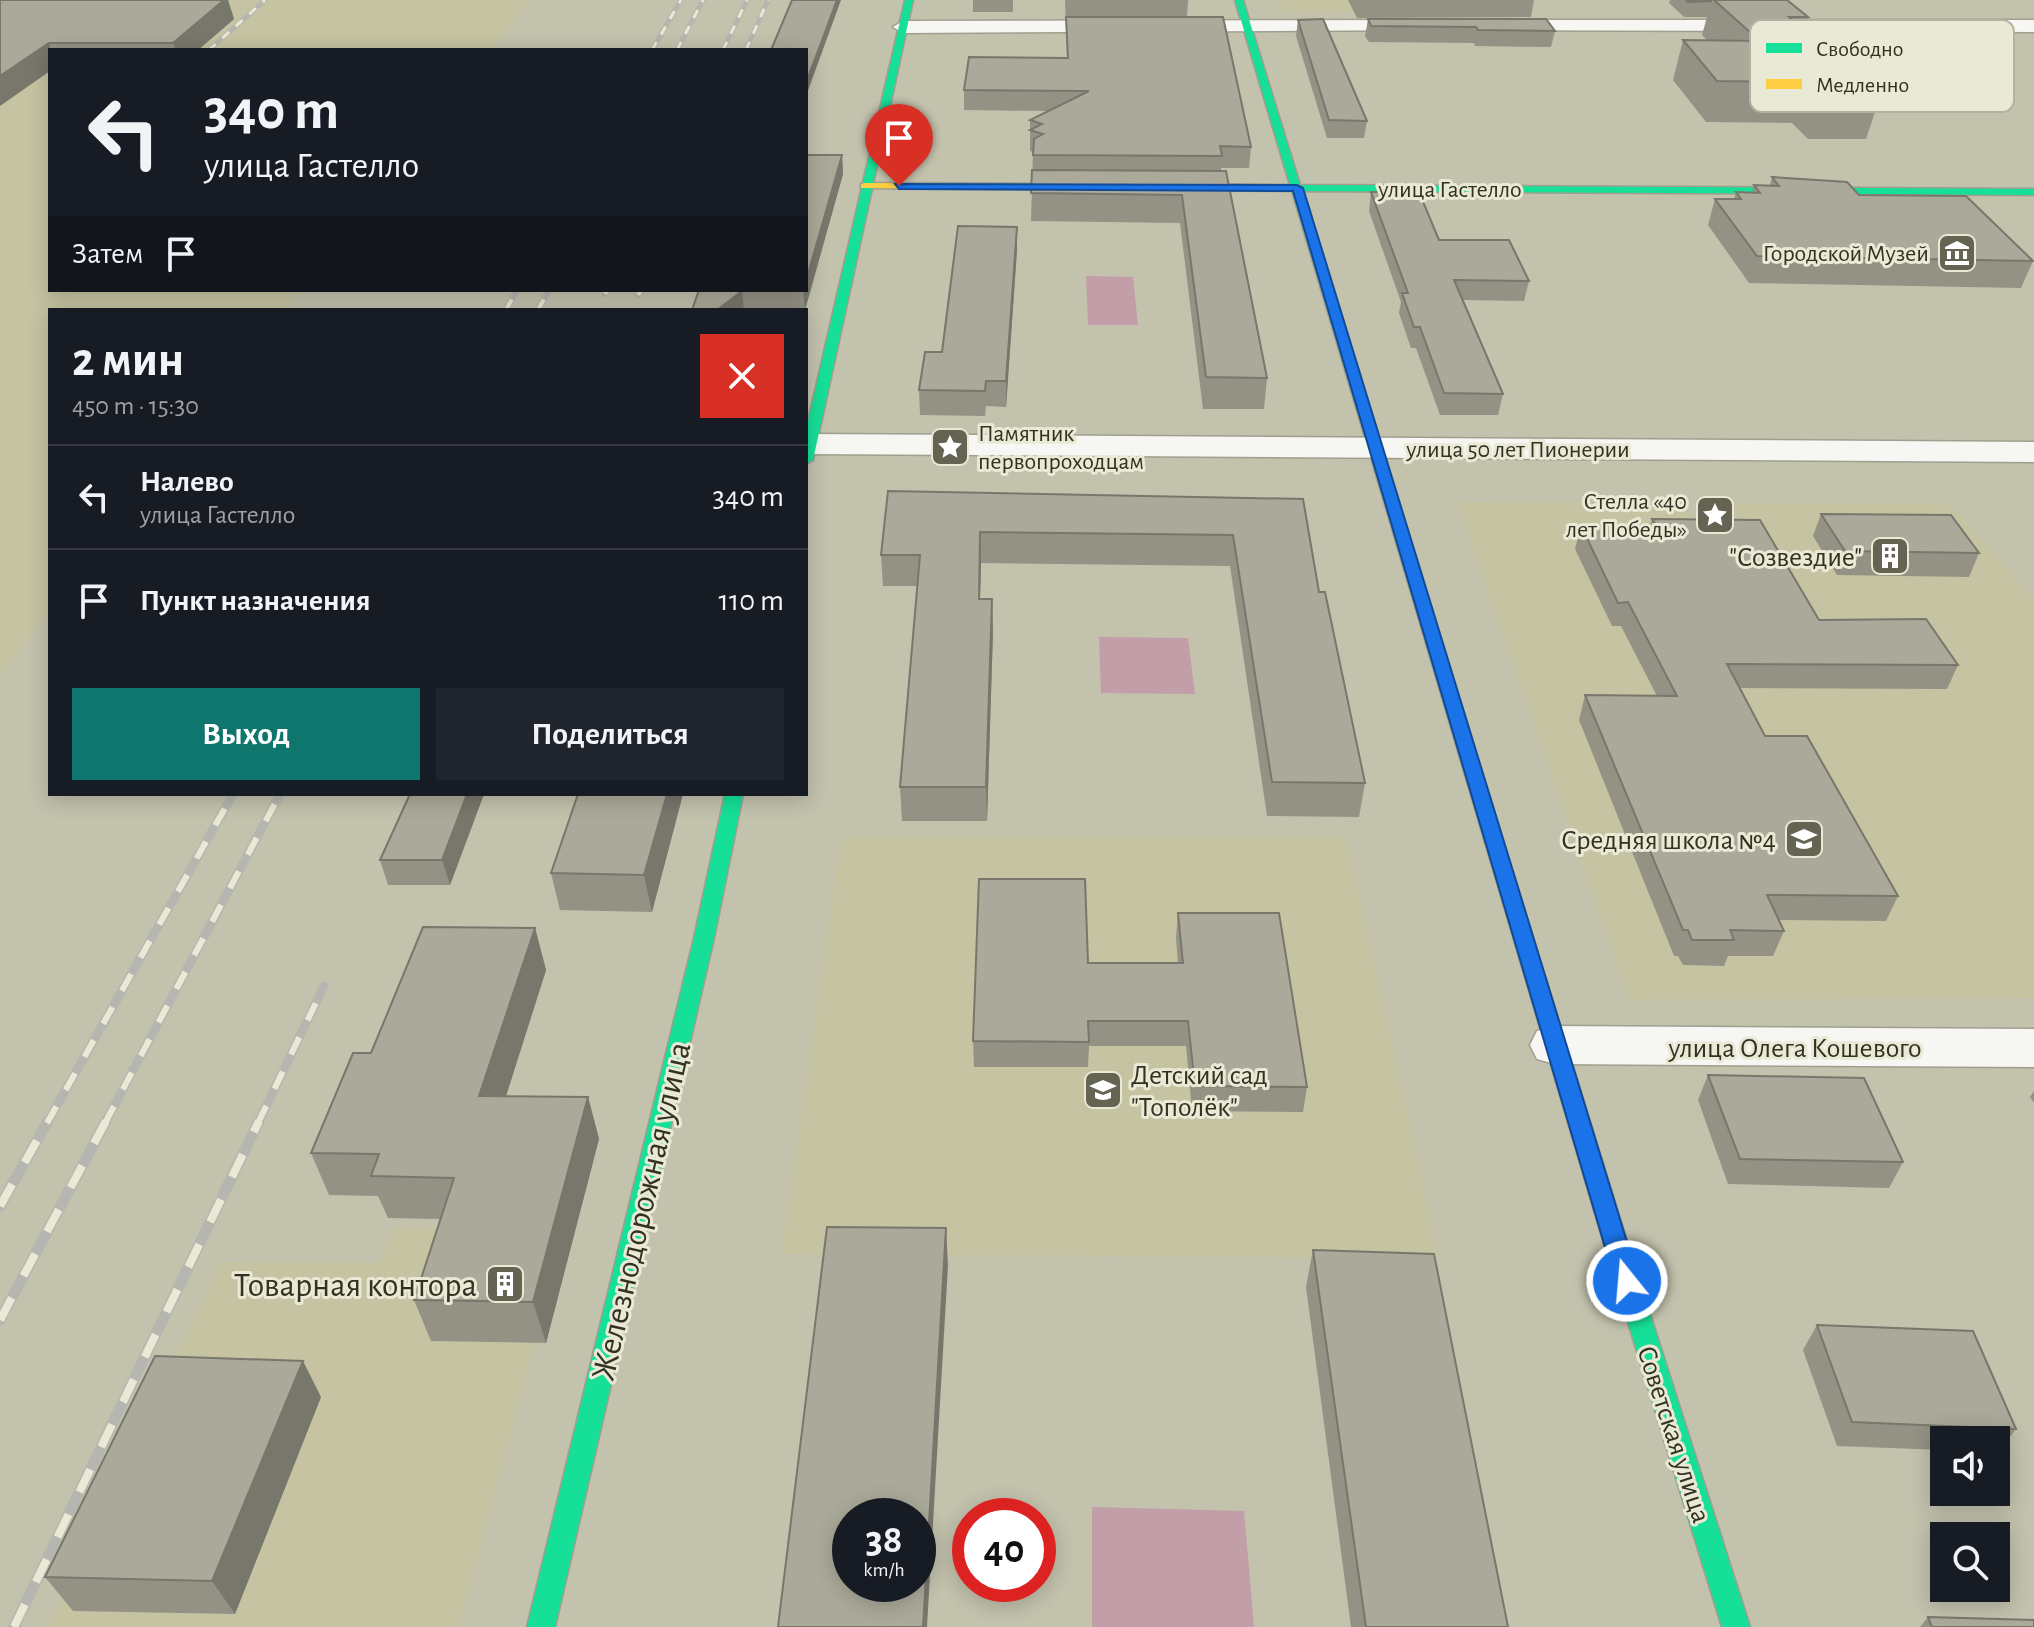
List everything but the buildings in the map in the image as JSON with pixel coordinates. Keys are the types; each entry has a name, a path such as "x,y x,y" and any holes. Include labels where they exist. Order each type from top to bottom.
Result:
{"main road":[{"path":"808,452 909,0"},
{"name":"Советская улица","path":"1239,0 1555,1045 1736,1627"},
{"path":"865,186 1117,187"},
{"name":"улица Гастелло","path":"1148,187 2034,192"},
{"name":"Железнодорожная улица","path":"541,1627 704,938 734,796"}],"street":[{"path":"903,27 1444,26"},
{"path":"1476,26 1750,26"},
{"name":"улица 50 лет Пионерии","path":"808,452 1374,448 2034,452"},
{"name":"улица Олега Кошевого","path":"1555,1045 2034,1048"}],"shaded area":[{"path":"0,0 531,0 494,48 48,48 48,292 301,292 289,308 48,308 48,614 0,675"},
{"path":"1278,0 1522,0 1532,13 1283,12"},
{"path":"1086,276 1133,277 1138,325 1088,325"},
{"name":"Средняя школа №4","path":"1457,502 1683,503 1696,526 1744,525 1731,503 1950,504 2034,599 2034,998 1629,1000"},
{"path":"1099,637 1188,638 1195,694 1101,693"},
{"name":"Детский сад \"Тополёк\"","path":"841,837 1347,837 1439,1258 781,1254"},
{"path":"394,1227 467,1227 535,1343 459,1627 48,1627 221,1262 379,1263"},
{"path":"1092,1507 1244,1511 1254,1627 1092,1627"}],"railway":[{"path":"211,48 265,0"},
{"path":"653,48 681,0"},
{"path":"678,48 703,0"},
{"path":"724,48 747,0"},
{"path":"747,48 768,0"},
{"path":"507,308 516,292"},
{"path":"539,308 548,292"},
{"path":"47,1123 232,796"},
{"path":"105,1123 279,796"},
{"path":"258,1123 324,986"},
{"path":"0,1206 48,1121"},
{"path":"0,1320 106,1121"},
{"path":"14,1627 259,1121"}],"traffic: fast":[{"path":"808,451 909,0"},
{"path":"1239,0 1489,825"},
{"path":"1168,187 2034,192"},
{"path":"541,1627 704,938 734,796"},
{"path":"1622,1264 1736,1627"}],"traffic: slow":[{"path":"865,186 1091,187"},
{"path":"1489,825 1622,1264"}],"place":[{"name":"Городской Музей","path":"1957,253"},
{"name":"Памятник первопроходцам","path":"950,447"},
{"name":"Стелла «40 лет Победы»","path":"1715,515"},
{"name":"\"Созвездие\"","path":"1890,556"},
{"name":"Средняя школа №4","path":"1804,839"},
{"name":"Детский сад \"Тополёк\"","path":"1103,1090"},
{"name":"Товарная контора","path":"505,1284"}],"route":[{"path":"899,186 1297,188 1627,1281"}]}
